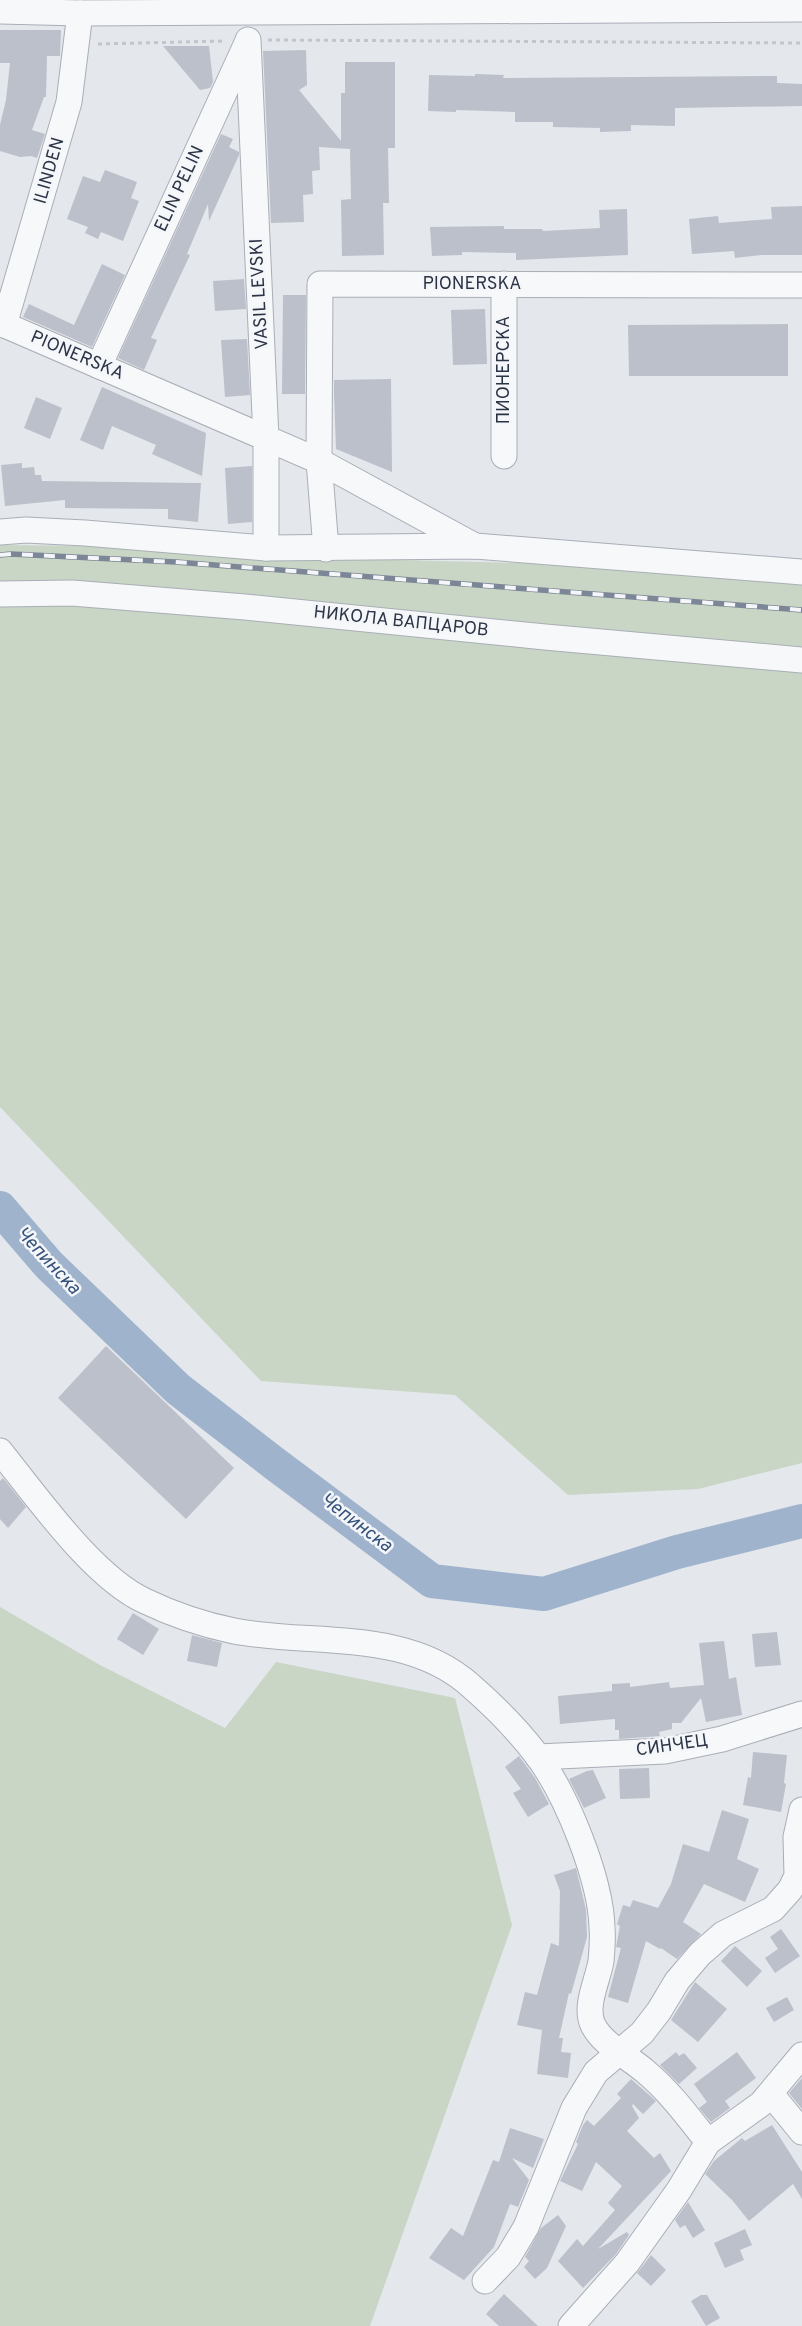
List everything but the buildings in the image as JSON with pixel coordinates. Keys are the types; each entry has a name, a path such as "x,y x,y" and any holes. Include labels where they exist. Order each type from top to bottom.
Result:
{"street":[{"path":"0,11 80,13 247,5 459,5 802,9"},
{"name":"ELIN PELIN","path":"99,366 248,40 247,5"},
{"name":"ILINDEN","path":"2,324 69,102 80,13"},
{"name":"VASIL LEVSKI","path":"248,40 266,438 266,548"},
{"name":"PIONERSKA","path":"326,549 319,461 320,284 802,285"},
{"name":"ПИОНЕРСКА","path":"504,284 504,456"},
{"name":"PIONERSKA","path":"2,324 319,461 475,546"},
{"path":"0,532 26,530 85,533 266,548 326,549 475,546 802,572"},
{"name":"НИКОЛА ВАПЦАРОВ","path":"0,594 72,593 245,607 802,660"},
{"path":"0,1452 108,1577 143,1601 234,1631 388,1646 432,1659 469,1684 506,1719 538,1757 560,1795 583,1847 599,1898 602,1927 601,1960 589,2014 593,2026 600,2036 648,2073 708,2142"},
{"name":"СИНЧЕЦ","path":"538,1757 665,1751 722,1738 802,1714"},
{"path":"485,2281 508,2257 526,2228 574,2108 596,2072 619,2051 642,2034 659,2011 676,1981 700,1954 723,1934 772,1909 790,1890 796,1876 800,1849 796,1837 802,1810"},
{"path":"571,2326 626,2264 679,2190 708,2142 761,2104 802,2055"},
{"path":"771,2094 802,2132"}],"path":[{"path":"76,45 248,40 802,43"}],"green space":[{"path":"0,545 100,546 210,555 561,564 802,582 802,1463 698,1489 568,1495 455,1395 261,1381 0,1107"},
{"path":"0,1607 100,1665 225,1728 276,1662 455,1698 512,1925 370,2326 0,2326"}],"waterway":[{"name":"Чепинска","path":"0,1208 49,1265 178,1389 432,1581 544,1594 677,1552 802,1521"}],"railway":[{"path":"0,555 176,562 802,610"}]}
